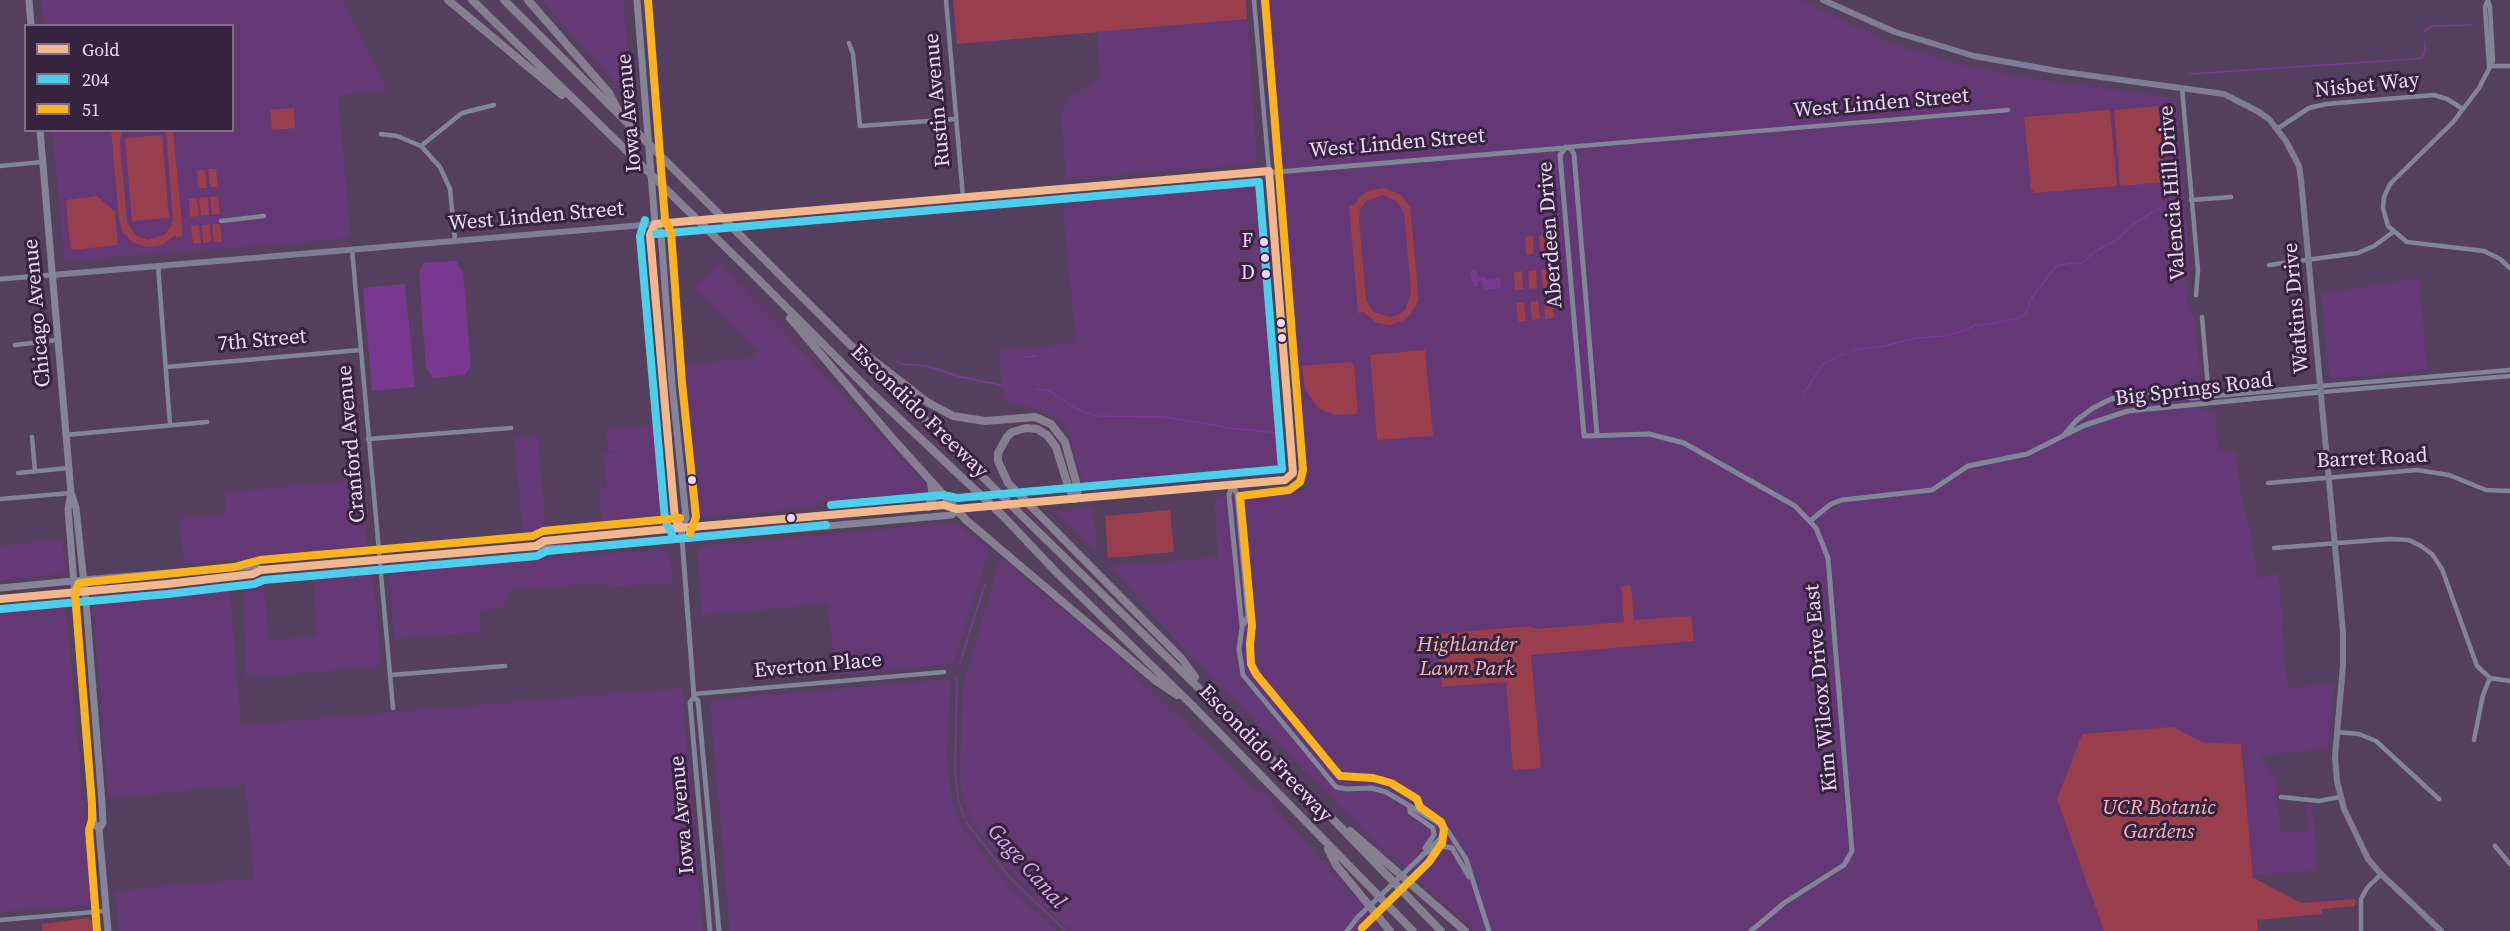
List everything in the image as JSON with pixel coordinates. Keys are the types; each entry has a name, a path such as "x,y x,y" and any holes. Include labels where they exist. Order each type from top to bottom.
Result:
{"highway":[{"path":"448,0 606,131"},
{"name":"Escondido Freeway","path":"472,0 873,394 1003,516 1413,931"},
{"name":"Escondido Freeway","path":"504,0 1000,495 1388,870 1404,893 1441,931"},
{"path":"528,0 609,93 622,118"},
{"path":"755,276 931,482 983,536 1156,681 1192,705"},
{"path":"836,332 927,402 946,413 985,422 1035,417 1051,424 1065,442 1078,489 1075,499"},
{"path":"1075,499 1069,489 1056,447 1047,435 1037,429 1026,428 1012,432 1002,443 998,453 1000,469 1016,491 1182,659 1205,693"},
{"path":"928,507 933,498 931,482"},
{"path":"1323,841 1336,865 1390,931"},
{"path":"1388,870 1412,885 1465,931"}],"main road":[{"path":"29,0 31,24"},
{"name":"Iowa Avenue","path":"637,0 655,224 650,235 675,519 681,528 682,538"},
{"name":"Watkins Drive","path":"1823,0 1895,32 1974,56 2056,71 2212,91 2236,99 2259,112 2277,129 2299,166 2311,261 2344,648 2335,757 2340,797 2361,847 2380,874 2441,931"},
{"name":"Chicago Avenue","path":"40,132 68,468 71,493 76,508 85,592 103,823 99,830"},
{"name":"Iowa Avenue","path":"655,224 661,233 672,386 686,518 681,528"},
{"name":"West Linden Street","path":"52,274 655,224"},
{"name":"Chicago Avenue","path":"71,493 68,509 74,592 94,823 99,830 108,931"},
{"path":"1033,502 1075,499"},
{"path":"0,599 200,580 253,574 261,570 536,546 544,542 681,528 944,505 956,508 977,507"},
{"path":"536,546 544,549 571,548 952,515 956,508"},
{"path":"571,548 597,541 602,536"},
{"path":"0,588 255,566 261,570"},
{"path":"200,580 203,574 229,572 238,568"}],"street":[{"name":"Rustin Avenue","path":"946,0 963,197"},
{"path":"1075,499 1285,480 1291,476 1293,470 1289,402 1254,0"},
{"path":"2488,0 2494,56 2479,88 2445,130 2390,184 2384,197 2383,208 2385,219 2393,232 2412,243 2484,251 2500,259 2510,268"},
{"path":"849,43 853,54 860,126 956,119"},
{"path":"2489,66 2510,66"},
{"name":"Valencia Hill Drive","path":"2182,88 2198,270 2196,295"},
{"name":"Nisbet Way","path":"2277,129 2308,108 2326,104 2434,95 2447,99 2463,109"},
{"path":"421,146 462,112 494,105"},
{"name":"West Linden Street","path":"655,224 2008,110"},
{"path":"381,134 397,136 421,146 440,167 449,183 455,240"},
{"name":"Aberdeen Drive","path":"1566,147 1573,151 1574,156 1597,435 1584,436 1560,155 1566,147"},
{"path":"0,166 42,162"},
{"path":"2191,200 2231,197"},
{"path":"221,220 264,216"},
{"path":"2269,265 2311,261 2367,250 2393,232"},
{"name":"Cranford Avenue","path":"352,249 393,708"},
{"path":"158,265 170,425"},
{"name":"West Linden Street","path":"0,279 52,274"},
{"path":"2202,317 2209,400"},
{"path":"15,345 57,340"},
{"name":"7th Street","path":"166,367 360,350"},
{"name":"Big Springs Road","path":"1810,521 1826,508 1842,500 1932,490 1968,466 2027,454 2097,420 2128,411 2209,400 2510,370"},
{"name":"Big Springs Road","path":"2321,389 2510,376"},
{"name":"Big Springs Road","path":"2064,435 2069,427 2085,414 2122,396 2152,391 2209,400"},
{"path":"65,435 207,422"},
{"path":"368,439 511,428"},
{"path":"1597,435 1649,434 1684,443 1789,502 1810,521"},
{"path":"32,437 35,471"},
{"path":"18,473 68,468"},
{"name":"Barret Road","path":"2268,483 2431,471 2449,475 2486,490 2510,491"},
{"path":"1232,485 1229,495 1242,627 1239,649 1243,675 1330,781 1341,788 1375,789 1410,807 1448,831 1462,851 1489,931"},
{"path":"0,499 71,493"},
{"name":"Kim Wilcox Drive East","path":"1751,931 1784,903 1844,865 1851,856 1851,831 1829,567 1822,541 1810,521"},
{"name":"Iowa Avenue","path":"682,538 694,695 698,701 719,931"},
{"path":"2274,548 2400,539 2415,542 2428,550 2442,569 2474,660 2481,671 2490,678 2510,681"},
{"path":"390,675 505,666"},
{"name":"Everton Place","path":"694,695 944,672"},
{"path":"2474,740 2482,695 2490,678"},
{"name":"Iowa Avenue","path":"694,695 690,702 710,931"},
{"path":"2337,732 2359,734 2376,741 2439,799"},
{"path":"2281,797 2319,801 2340,797"},
{"path":"1410,807 1410,812 1434,830 1432,839 1421,855"},
{"path":"1347,931 1358,917 1448,831"},
{"path":"1421,855 1442,846 1452,848 1474,886"},
{"path":"2495,846 2510,864"},
{"path":"2361,931 2361,899 2380,874"},
{"path":"0,920 106,911"}],"shaded area":[{"path":"41,0 342,0 388,91 338,95 351,238 65,261 52,132 234,132 234,24 43,24"},
{"path":"541,0 623,0 631,88 621,89"},
{"path":"953,0 1246,0 1257,161 1252,164 1068,179 1061,110 1075,95 1100,78 1097,32 957,44"},
{"path":"1265,0 1800,0 1902,47 1959,64 2016,76 2174,98 2191,269 2186,300 2195,319 2201,410 2215,410 2218,452 2236,451 2241,497 2249,524 2258,578 2278,573 2288,688 2334,684 2328,749 2261,755 2279,789 2274,799 2278,806 2281,832 2308,830 2306,805 2312,804 2318,870 2253,875 2253,878 2302,903 2356,899 2355,906 2322,909 2322,914 2257,920 2258,931 1474,931 1376,843 1186,652 1110,567 1218,557 1214,498 1304,490 1307,487 1281,183 1284,179"},
{"path":"1256,183 1260,187 1285,471 1086,486 1083,483 1068,432 1056,418 1004,400 998,350 1076,343 1062,198"},
{"path":"456,261 463,272 471,365 465,375 433,378 426,368 419,274 423,263"},
{"path":"718,264 809,358 928,488 928,495 924,498 842,505 838,501 817,503 813,508 700,517 693,510 681,365 752,358 757,350 697,289 697,285"},
{"path":"1473,269 1479,277 1486,277 1487,280 1500,278 1501,288 1484,290 1482,280 1479,281 1477,287 1474,287 1470,272"},
{"path":"2419,278 2427,370 2332,379 2329,373 2321,294"},
{"path":"405,284 415,387 372,391 363,288"},
{"path":"660,424 666,513 640,521 602,526 599,489 607,488 604,453 639,450 608,451 606,429"},
{"path":"538,436 546,533 523,535 514,438"},
{"path":"361,480 367,545 364,548 184,564 179,518 226,514 225,492"},
{"path":"1092,508 1097,546 1095,551 1057,512"},
{"path":"947,523 961,527 990,549 953,664 835,675 828,604 702,615 697,552 703,546"},
{"path":"62,539 65,569 60,574 0,581 0,546"},
{"path":"666,550 670,556 672,583 607,587 601,583 509,590 506,604 498,609 480,610 481,632 394,639 389,575 393,571 534,558"},
{"path":"1000,558 1131,666 1131,672 1257,792 1263,791 1270,798 1274,807 1353,896 1360,900 1377,922 1375,924 1380,931 1072,931 1047,909 992,850 976,826 961,791 963,686"},
{"path":"370,575 373,577 381,666 246,678 243,588 264,585 269,640 316,637 314,580"},
{"path":"229,584 241,725 682,688 703,931 119,931 115,891 254,878 245,785 108,798 93,602 96,598 106,595"},
{"path":"64,604 68,627 92,900 87,905 0,912 0,608"},
{"path":"951,679 947,756 952,801 960,824 1008,886 1056,931 730,931 710,704 713,700"}],"green space":[{"path":"953,0 1246,0 1247,19 957,44"},
{"path":"2158,106 2166,182 2120,186 2114,110"},
{"path":"294,108 295,128 272,130 270,110"},
{"path":"2110,110 2117,186 2035,193 2031,189 2024,117"},
{"path":"111,132 122,132 120,142 127,222 135,235 148,240 166,234 173,222 166,132 173,132 183,236 176,237 175,235 162,245 148,247 134,243 123,233 119,219"},
{"path":"162,135 169,218 132,221 125,138"},
{"path":"208,169 216,169 218,187 210,187"},
{"path":"197,170 205,170 207,188 198,188"},
{"path":"1384,188 1401,195 1410,207 1418,301 1411,314 1404,320 1391,325 1377,323 1363,312 1358,313 1349,205 1354,205 1362,195 1370,190","holes":["1383,195 1397,201 1404,213 1411,292 1406,309 1390,317 1373,312 1366,300 1359,220 1360,210 1366,201"]},
{"path":"97,196 115,212 118,245 73,250 70,247 66,200"},
{"path":"218,196 220,214 212,215 210,197"},
{"path":"208,197 209,215 201,216 199,198"},
{"path":"197,198 199,216 190,217 189,199"},
{"path":"210,224 211,242 203,243 202,225"},
{"path":"212,224 220,224 222,242 214,242"},
{"path":"199,225 201,243 193,244 191,226"},
{"path":"1539,235 1547,235 1548,253 1540,253"},
{"path":"1533,236 1534,254 1526,255 1525,237"},
{"path":"1550,269 1551,287 1543,288 1541,270"},
{"path":"1536,270 1537,288 1529,289 1528,271"},
{"path":"1522,271 1523,289 1515,290 1514,272"},
{"path":"1552,300 1554,318 1545,319 1544,301"},
{"path":"1538,301 1540,319 1532,320 1530,302"},
{"path":"1516,303 1524,303 1526,321 1518,321"},
{"path":"1425,350 1433,436 1377,440 1370,355"},
{"path":"1350,362 1354,365 1358,414 1335,415 1318,408 1305,389 1302,366"},
{"path":"1170,510 1174,552 1108,558 1105,516"},
{"name":"Highlander Lawn Park","path":"1631,586 1634,620 1691,616 1694,641 1531,655 1541,768 1513,770 1506,682 1442,687 1438,642 1441,642 1440,634 1529,626 1535,629 1624,622 1621,587"},
{"name":"UCR Botanic Gardens","path":"2173,727 2204,743 2241,744 2253,878 2302,903 2356,899 2355,906 2322,909 2322,914 2257,920 2258,931 2104,931 2057,799 2082,734"},
{"path":"88,918 96,924 96,931 42,931 42,924"}],"waterway":[{"path":"2424,33 2433,26 2472,25"},
{"path":"2190,74 2414,59 2421,58 2425,53 2425,42"},
{"path":"1853,350 1918,338 1945,336 1976,324 1980,326 2019,318 2026,312 2031,299 2056,266 2081,264 2094,252 2115,241 2135,223 2172,200"},
{"path":"1804,393 1823,364 1845,353"},
{"path":"1023,357 1037,356"},
{"path":"897,361 901,364 927,366 961,377 1001,385"},
{"path":"1036,389 1050,391 1075,408 1096,416 1165,417 1278,433"},
{"name":"Gage Canal","path":"960,663 985,584"},
{"name":"Gage Canal","path":"957,678 955,769 958,798 964,818"},
{"name":"Gage Canal","path":"966,822 1010,878 1066,931"}],"tunnel":[{"path":"977,507 1030,503"}],"transit line":[{"name":"51","path":"648,0 665,220 671,232 682,383 696,517 690,533"},
{"name":"51","path":"1265,0 1303,470 1300,482 1289,490 1240,496 1252,626 1251,664 1256,674 1340,776 1373,778 1391,783 1417,799 1420,807 1441,822 1444,829 1442,843 1429,862 1362,928"},
{"name":"Gold","path":"0,599 167,584 253,574 261,570 536,546 544,541 668,529 944,505 956,509 1285,480 1293,473 1269,171 655,224"},
{"name":"204","path":"656,234 1259,182 1282,469 957,498 943,495 831,505"},
{"name":"204","path":"645,220 640,236 665,520 672,534"},
{"name":"Gold","path":"655,224 650,235 675,519 681,528"},
{"name":"51","path":"97,931 89,830 92,820 92,804 75,593 79,583 234,567 260,560 533,536 543,531 680,518"},
{"name":"204","path":"1,609 168,594 254,584 264,580 537,556 547,551 826,525"}],"place":[{"name":"F","path":"1264,242"},
{"name":"D","path":"1266,274"}]}
